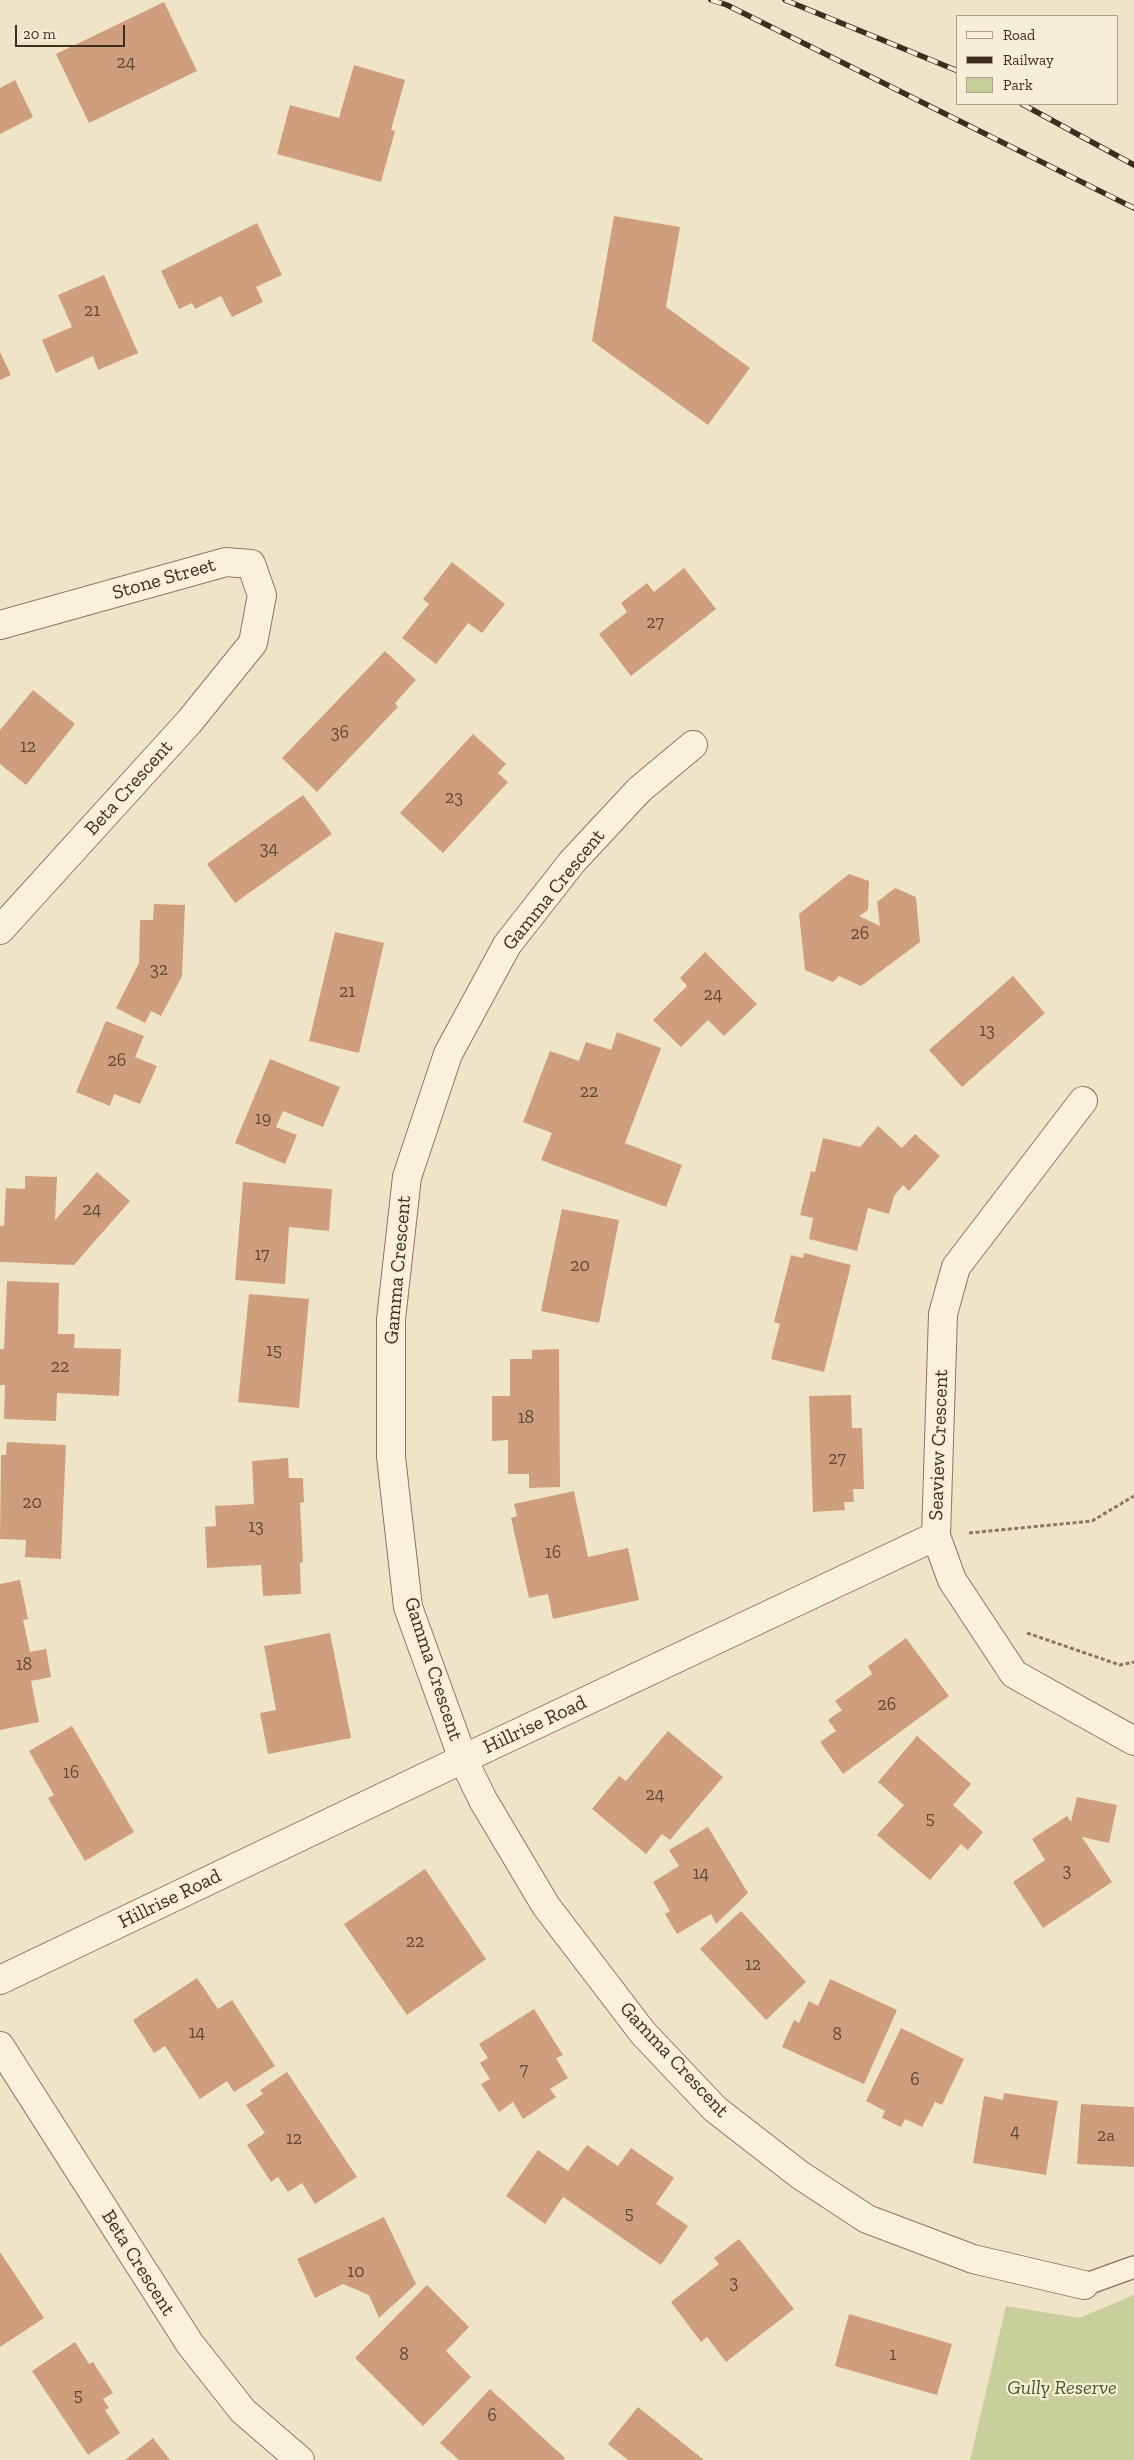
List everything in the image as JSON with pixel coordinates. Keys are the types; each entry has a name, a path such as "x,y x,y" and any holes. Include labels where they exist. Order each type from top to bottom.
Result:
{"street":[{"name":"Stone Street","path":"0,625 226,562 251,564 262,595 253,643"},
{"name":"Beta Crescent","path":"0,930 189,722 253,643"},
{"name":"Gamma Crescent","path":"694,745 640,790 572,862 507,945 448,1054 407,1177 390,1319 391,1457 408,1607 463,1759 483,1800 546,1906 643,2033 715,2109 800,2175 867,2219 973,2259 1084,2285"},
{"name":"Seaview Crescent","path":"1083,1101 956,1267 944,1314 936,1536 952,1580 1014,1674 1134,1741"},
{"name":"Hillrise Road","path":"0,1980 936,1536"},
{"name":"Beta Crescent","path":"0,2046 190,2344 243,2411 300,2460"}],"lane":[{"name":"Gamma Crescent","path":"1084,2285 1134,2267"}],"path":[{"path":"936,1536 1092,1521 1134,1496"},
{"path":"974,1616 1120,1665 1134,1662"}],"green space":[{"name":"Gully Reserve","path":"1134,2295 1134,2460 970,2460 1006,2306 1079,2318"}],"building":[{"path":"164,2 197,71 89,123 56,54"},
{"path":"354,65 405,80 391,130 395,131 381,182 277,154 290,105 339,118"},
{"path":"15,80 33,117 0,134 0,88"},
{"path":"614,216 680,227 666,307 750,368 708,425 592,341"},
{"path":"257,223 282,275 256,287 263,302 232,317 221,296 195,309 192,303 179,309 161,271"},
{"path":"104,275 138,353 98,370 93,356 56,373 42,340 72,327 58,295"},
{"path":"0,352 11,375 0,380"},
{"path":"452,562 505,604 482,633 468,623 436,664 402,638 429,604 423,599"},
{"path":"684,568 716,609 631,676 599,634 627,612 621,603 647,583 654,592"},
{"path":"385,651 416,680 395,703 398,707 317,792 282,758"},
{"path":"33,690 75,724 26,785 0,764 0,730"},
{"path":"473,734 506,764 498,773 508,782 443,853 400,813"},
{"path":"303,795 332,834 235,903 207,864"},
{"path":"849,874 869,881 868,910 859,916 880,926 877,902 895,888 916,897 920,942 861,986 839,976 833,982 805,970 799,914"},
{"path":"154,904 185,905 182,976 161,1016 151,1011 145,1023 116,1008 139,963 140,920 153,920"},
{"path":"335,932 384,943 359,1053 309,1041"},
{"path":"705,952 757,1004 724,1036 708,1020 681,1047 653,1020 687,986 680,978"},
{"path":"1013,976 1045,1013 962,1087 929,1050"},
{"path":"106,1021 144,1036 135,1057 157,1066 140,1104 114,1094 110,1106 76,1092"},
{"path":"617,1032 661,1048 625,1143 682,1165 666,1207 541,1160 552,1133 523,1122 550,1051 579,1061 586,1042 611,1050"},
{"path":"270,1059 340,1087 323,1127 283,1111 276,1127 297,1135 285,1164 235,1143"},
{"path":"878,1126 902,1148 915,1134 940,1156 909,1191 903,1185 894,1196 889,1214 868,1208 857,1251 809,1239 813,1218 800,1215 811,1171 815,1172 823,1138 860,1147"},
{"path":"97,1172 130,1201 74,1265 0,1262 0,1226 4,1226 6,1188 25,1189 25,1176 57,1177 55,1220"},
{"path":"243,1182 332,1189 329,1231 289,1227 285,1284 235,1280"},
{"path":"562,1209 619,1220 599,1323 541,1311"},
{"path":"804,1253 851,1265 824,1372 771,1359 780,1324 774,1322 791,1255 803,1258"},
{"path":"7,1281 59,1283 58,1334 75,1334 74,1348 121,1349 119,1396 57,1393 56,1421 4,1419 5,1385 0,1385 0,1349 4,1349"},
{"path":"249,1294 309,1299 299,1408 238,1402"},
{"path":"559,1349 560,1487 529,1488 529,1474 508,1474 508,1440 492,1441 492,1396 510,1396 510,1359 532,1359 532,1350"},
{"path":"851,1395 852,1428 862,1428 864,1489 853,1489 854,1502 844,1502 845,1510 813,1512 809,1396"},
{"path":"7,1442 66,1445 61,1559 25,1557 26,1540 0,1539 1,1455 6,1455"},
{"path":"288,1458 289,1478 303,1478 304,1502 300,1503 303,1562 300,1563 301,1594 263,1596 261,1565 207,1568 205,1527 216,1526 215,1506 254,1504 252,1461"},
{"path":"574,1491 588,1557 628,1548 639,1600 553,1619 548,1594 529,1598 511,1518 517,1516 514,1504"},
{"path":"20,1580 28,1619 23,1620 30,1652 46,1649 51,1677 31,1681 39,1722 0,1730 0,1584"},
{"path":"330,1633 351,1738 268,1754 260,1713 276,1710 264,1646"},
{"path":"906,1638 949,1696 843,1774 820,1742 836,1731 828,1720 842,1710 835,1701 872,1674 868,1666"},
{"path":"72,1726 134,1832 85,1861 48,1798 54,1795 29,1751"},
{"path":"668,1731 723,1777 670,1840 662,1834 646,1854 592,1809 619,1776 626,1781"},
{"path":"917,1736 971,1784 953,1805 983,1832 968,1850 961,1844 930,1880 877,1835 904,1805 878,1782"},
{"path":"1077,1797 1117,1805 1109,1843 1082,1837 1112,1882 1043,1928 1013,1882 1045,1860 1032,1839 1067,1816 1071,1822"},
{"path":"708,1827 748,1893 716,1924 711,1914 677,1934 665,1914 670,1911 653,1882 679,1866 669,1850"},
{"path":"425,1869 486,1959 407,2015 344,1924"},
{"path":"741,1911 806,1982 766,2020 700,1949"},
{"path":"197,1978 218,2009 232,2000 275,2066 234,2092 227,2081 200,2099 165,2046 154,2053 133,2020"},
{"path":"830,1979 897,2010 864,2084 782,2047 794,2020 799,2023 809,2001 818,2006"},
{"path":"534,2009 563,2055 556,2058 568,2078 550,2089 556,2097 523,2119 513,2102 499,2112 481,2084 490,2079 480,2063 488,2058 479,2044"},
{"path":"901,2028 964,2059 942,2105 935,2102 922,2127 905,2119 901,2127 882,2118 885,2111 866,2101"},
{"path":"287,2072 357,2177 315,2204 302,2183 288,2192 278,2177 271,2182 247,2145 265,2133 246,2105 263,2094 260,2090"},
{"path":"1004,2093 1058,2101 1046,2175 973,2163 984,2096 1003,2100"},
{"path":"1081,2104 1134,2107 1134,2167 1077,2164"},
{"path":"587,2145 618,2166 631,2148 674,2178 656,2204 688,2226 661,2265 563,2197 545,2224 506,2196 538,2150 568,2171"},
{"path":"384,2217 416,2284 379,2318 369,2295 343,2284 315,2298 297,2259"},
{"path":"739,2239 794,2309 726,2362 707,2337 701,2342 671,2302 719,2264 714,2258"},
{"path":"0,2252 44,2318 0,2347"},
{"path":"427,2285 469,2327 446,2351 471,2377 423,2426 355,2358"},
{"path":"849,2314 952,2344 937,2395 835,2366"},
{"path":"75,2342 89,2364 93,2362 113,2393 103,2399 109,2408 105,2410 120,2433 88,2455 32,2371"},
{"path":"490,2389 565,2458 563,2460 459,2460 440,2443"},
{"path":"638,2407 704,2460 628,2460 608,2444"},
{"path":"153,2438 170,2460 125,2460"}],"railway":[{"path":"711,0 727,5 1134,208"},
{"path":"785,0 956,70"},
{"path":"1024,105 1134,165"}]}
